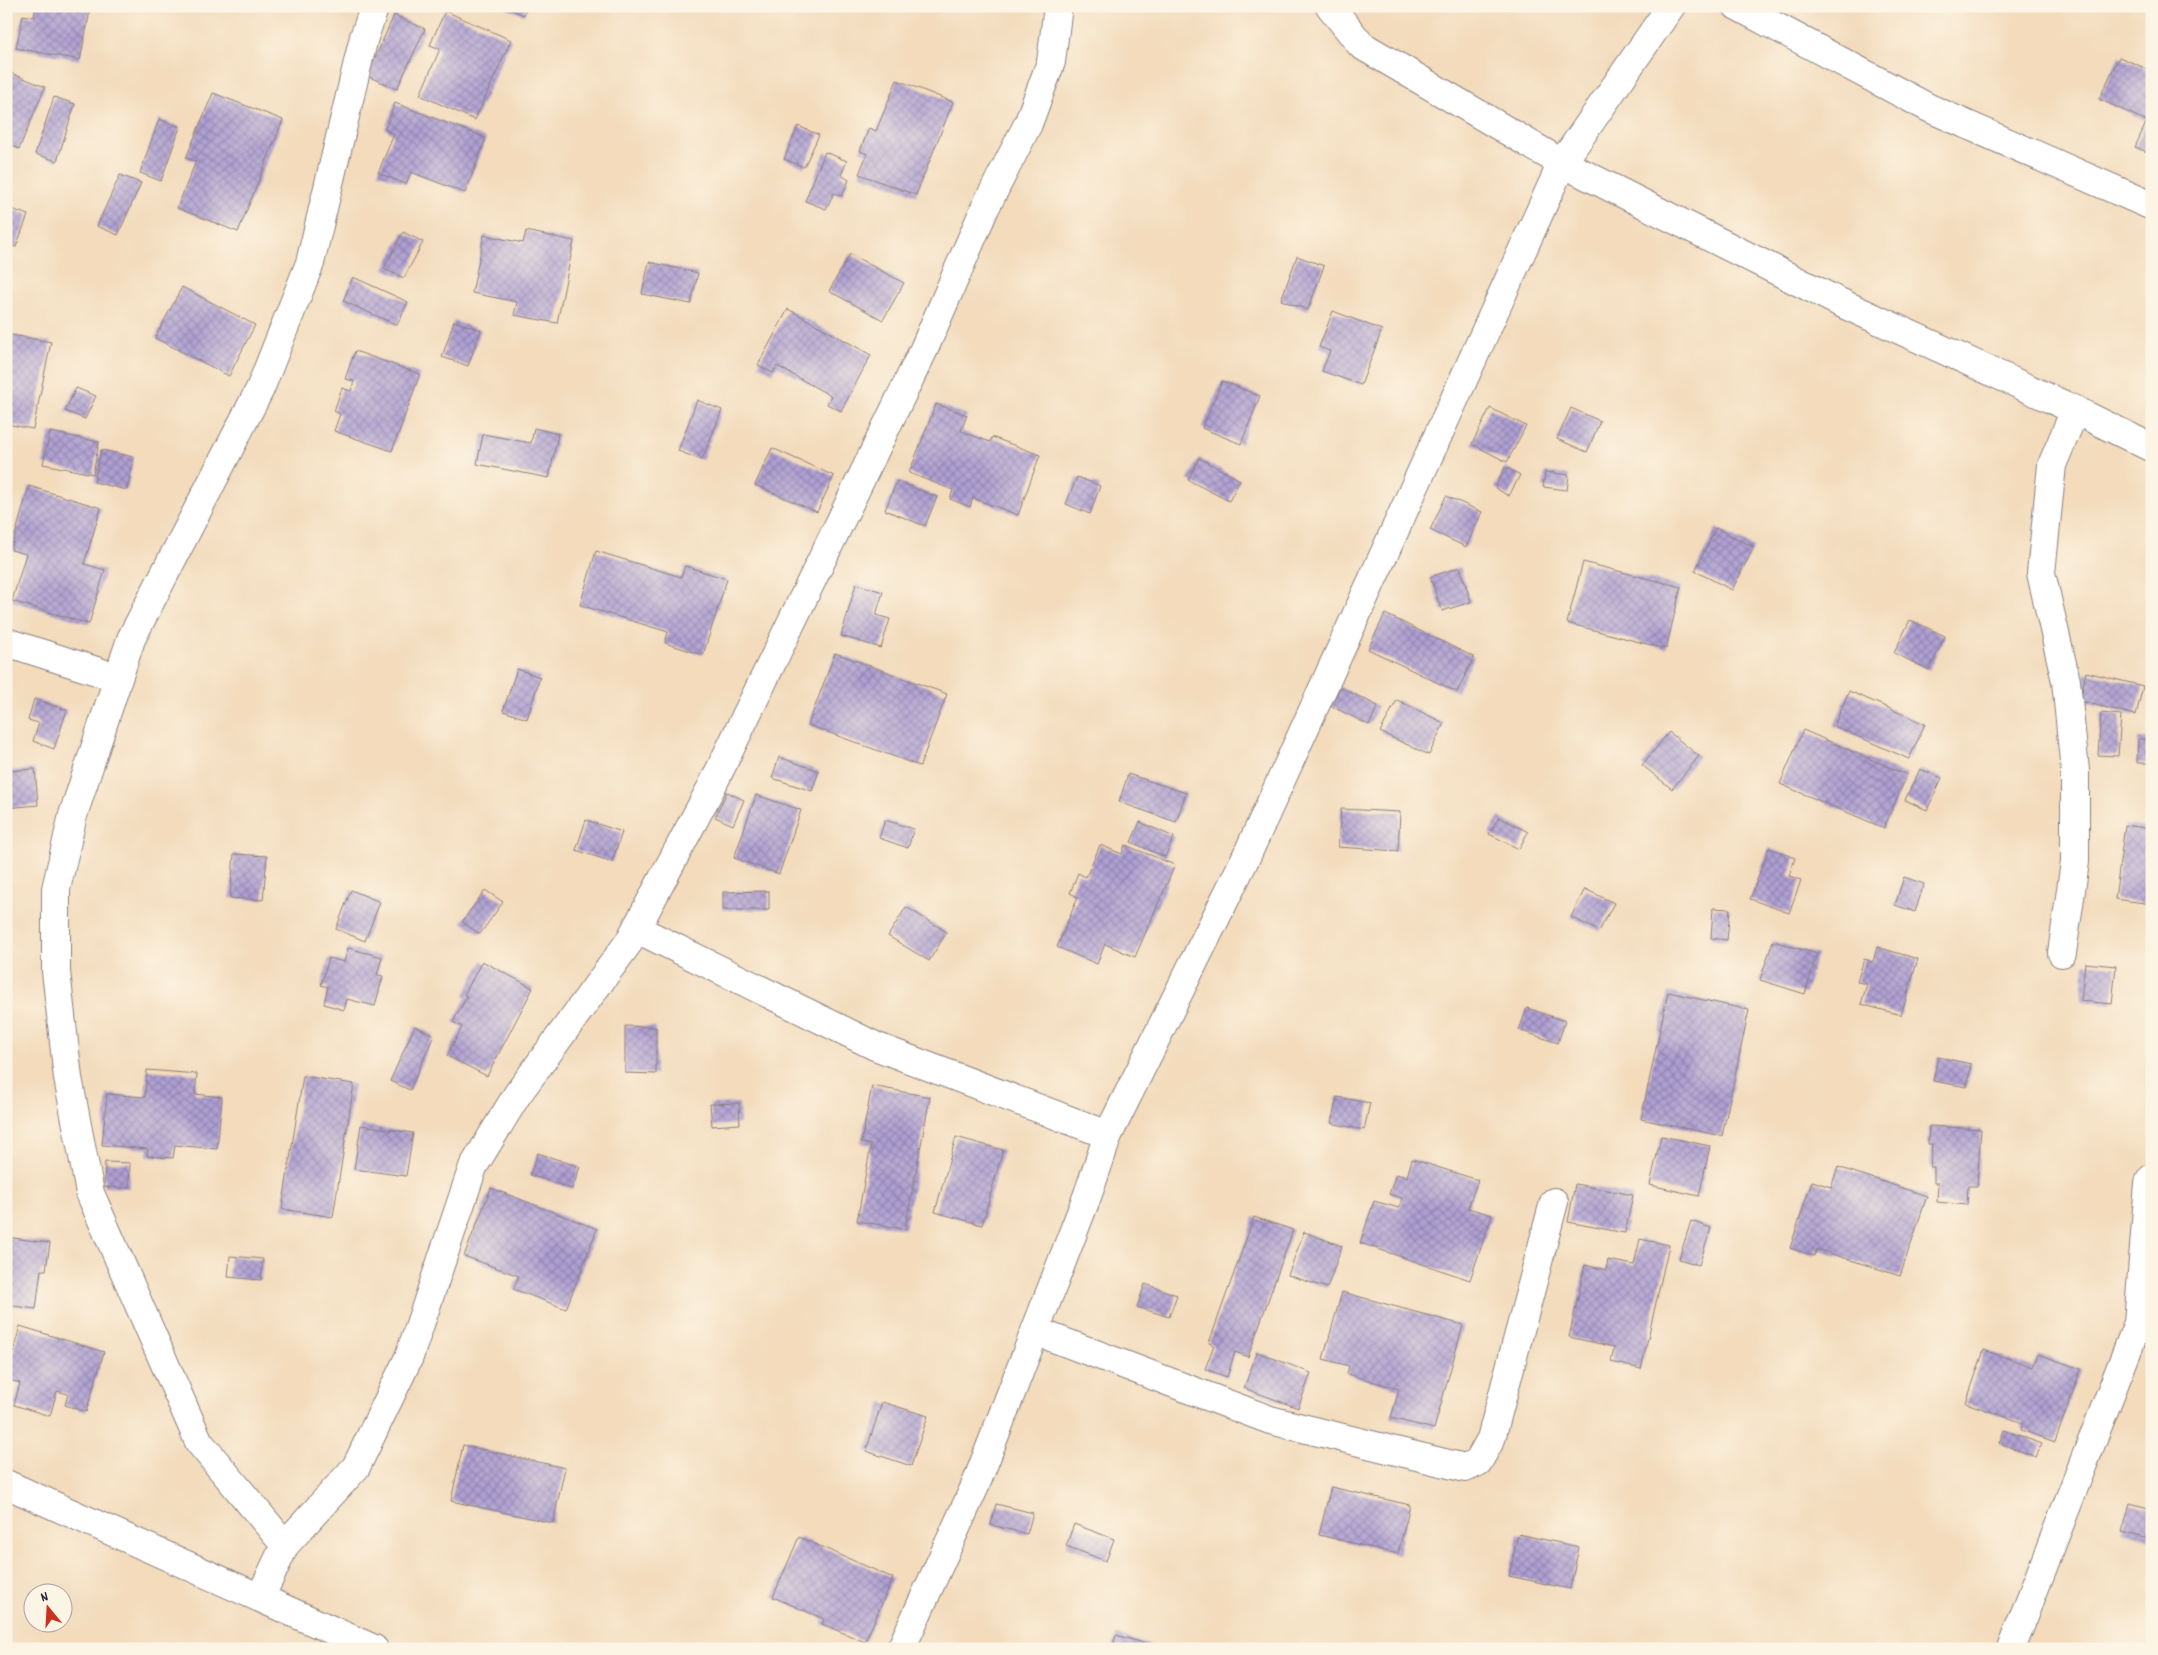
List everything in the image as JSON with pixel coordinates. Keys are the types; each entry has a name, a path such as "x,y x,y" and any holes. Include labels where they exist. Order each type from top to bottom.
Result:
{"street":[{"path":"285,1545 199,1442 90,1193 68,1078 56,971 56,889 73,815 131,639 260,389 310,263 364,37 375,6"},
{"path":"261,1596 285,1545 356,1467 409,1357 473,1167 517,1095 630,942 712,786 924,349 985,208 1028,124 1051,62 1058,6"},
{"path":"1330,6 1361,45 1562,163 1839,302 2075,410 2152,448"},
{"path":"901,1649 976,1484 1088,1194 1108,1135 1247,854 1562,163 1671,6"},
{"path":"1736,6 1929,108 2152,206"},
{"path":"2062,953 2075,862 2075,771 2066,681 2041,573 2052,465 2075,410"},
{"path":"6,642 118,678"},
{"path":"637,929 875,1046 1108,1135"},
{"path":"2011,1649 2138,1323 2149,1183 2152,1178"},
{"path":"1035,1331 1270,1420 1465,1468 1478,1462 1491,1440 1554,1202"},
{"path":"6,1484 261,1596 374,1649"}],"building":[{"path":"36,6 91,6 80,60 16,48 23,15 34,17"},
{"path":"501,6 527,6 524,15"},
{"path":"445,11 511,40 475,120 420,95 440,49 430,45"},
{"path":"394,15 425,29 397,89 367,76"},
{"path":"2119,57 2152,71 2152,154 2135,147 2147,121 2099,99"},
{"path":"6,71 45,87 19,149 6,143"},
{"path":"897,80 953,102 916,195 859,174 867,154 860,151 869,128 876,131"},
{"path":"213,93 283,120 238,232 177,208 196,161 186,158"},
{"path":"54,97 75,104 57,161 35,154"},
{"path":"395,103 486,138 465,193 411,172 406,184 378,173 394,134 385,129"},
{"path":"159,119 180,127 161,181 140,173"},
{"path":"798,126 819,135 804,167 784,159"},
{"path":"825,152 847,161 841,175 849,180 842,196 834,193 826,209 805,201"},
{"path":"120,175 141,183 118,235 97,226"},
{"path":"6,207 28,215 16,247 6,244"},
{"path":"526,231 574,241 557,323 514,315 517,302 472,293 484,235 523,243"},
{"path":"403,232 423,242 404,278 384,269"},
{"path":"850,254 904,283 883,320 829,291"},
{"path":"1297,256 1324,266 1308,310 1281,300"},
{"path":"649,262 698,273 691,304 642,294"},
{"path":"353,277 408,302 397,325 343,301"},
{"path":"182,287 255,325 229,376 155,338"},
{"path":"788,309 871,355 841,411 827,404 831,396 777,366 773,373 758,365"},
{"path":"1333,311 1382,330 1361,385 1322,371 1330,351 1319,347"},
{"path":"454,321 481,330 468,366 442,357"},
{"path":"6,334 51,342 33,429 6,424"},
{"path":"355,351 420,374 392,451 334,431 340,414 334,411 342,388 351,391 354,381 345,379"},
{"path":"1222,381 1260,396 1241,444 1202,428"},
{"path":"76,388 96,396 85,419 65,411"},
{"path":"697,400 722,410 702,460 678,451"},
{"path":"936,404 967,415 961,431 990,442 992,437 1040,455 1018,515 973,498 970,507 950,499 953,490 909,473"},
{"path":"1490,408 1526,426 1507,462 1472,444"},
{"path":"1571,408 1600,421 1587,452 1557,439"},
{"path":"534,428 558,434 549,478 477,464 483,434 531,443"},
{"path":"50,432 99,442 93,474 43,464"},
{"path":"772,448 834,476 817,512 755,485"},
{"path":"101,450 134,457 127,490 94,482"},
{"path":"1199,458 1240,480 1229,501 1188,480"},
{"path":"1505,467 1520,475 1509,496 1495,488"},
{"path":"1545,472 1569,475 1567,490 1543,487"},
{"path":"1077,477 1100,486 1090,514 1066,504"},
{"path":"897,481 937,497 925,526 885,510"},
{"path":"29,486 101,508 84,564 105,570 89,624 12,601 26,554 11,550"},
{"path":"1446,496 1482,512 1466,547 1430,530"},
{"path":"1716,528 1754,547 1732,590 1695,571"},
{"path":"596,551 681,577 685,566 727,579 703,655 665,643 668,632 580,605"},
{"path":"1583,562 1681,587 1666,649 1567,623"},
{"path":"1460,567 1471,602 1442,611 1430,577"},
{"path":"856,584 883,592 876,615 890,619 881,648 841,636"},
{"path":"1385,614 1474,657 1457,692 1368,649"},
{"path":"1910,620 1945,636 1929,670 1894,653"},
{"path":"835,653 947,694 920,766 808,725"},
{"path":"517,669 540,677 527,719 503,711"},
{"path":"2086,672 2143,686 2136,715 2080,701"},
{"path":"1340,687 1378,706 1369,725 1331,706"},
{"path":"1849,691 1925,724 1909,759 1834,726"},
{"path":"34,699 67,710 54,749 33,741 39,723 28,720"},
{"path":"1397,700 1444,723 1429,755 1380,732"},
{"path":"2101,713 2121,715 2118,756 2098,755"},
{"path":"1803,730 1907,775 1884,828 1780,784"},
{"path":"1669,732 1699,756 1672,789 1642,765"},
{"path":"2138,739 2152,739 2152,763 2137,763"},
{"path":"779,757 819,771 812,791 772,778"},
{"path":"35,769 38,805 6,808 6,771"},
{"path":"1920,769 1942,778 1927,810 1905,800"},
{"path":"1128,774 1186,793 1176,822 1119,802"},
{"path":"727,792 744,800 733,825 715,817"},
{"path":"756,795 801,810 779,874 734,858"},
{"path":"1341,809 1400,812 1398,851 1338,847"},
{"path":"1499,817 1528,832 1519,849 1489,834"},
{"path":"586,820 622,832 612,862 576,850"},
{"path":"885,820 914,829 908,848 879,838"},
{"path":"1140,822 1174,837 1165,857 1131,842"},
{"path":"2125,825 2152,829 2152,904 2115,899"},
{"path":"1100,845 1122,854 1125,845 1175,865 1135,957 1105,944 1097,964 1057,947 1078,897 1070,893 1078,873 1086,877"},
{"path":"1769,848 1795,858 1789,876 1801,880 1789,913 1750,899"},
{"path":"234,854 267,856 263,900 230,898"},
{"path":"1904,877 1924,884 1915,912 1895,905"},
{"path":"1585,889 1614,903 1599,931 1571,917"},
{"path":"351,890 380,902 365,941 336,929"},
{"path":"485,890 503,902 480,934 462,922"},
{"path":"769,891 769,910 723,910 723,892"},
{"path":"906,907 947,932 929,961 888,936"},
{"path":"1713,908 1730,909 1727,940 1711,938"},
{"path":"1773,941 1817,954 1805,994 1760,980"},
{"path":"1877,947 1918,959 1901,1015 1861,1004 1867,984 1857,982 1864,959 1873,962"},
{"path":"348,948 382,957 377,975 383,976 375,1006 347,999 344,1010 324,1004 328,987 321,985 329,958 344,962"},
{"path":"482,961 533,988 487,1076 447,1056 462,1027 453,1022 467,996 464,995"},
{"path":"2085,963 2116,966 2112,1004 2081,1001"},
{"path":"1668,992 1749,1010 1722,1136 1641,1119"},
{"path":"1527,1008 1565,1021 1558,1043 1519,1030"},
{"path":"415,1026 434,1035 410,1090 390,1081"},
{"path":"625,1026 656,1027 656,1074 625,1073"},
{"path":"1938,1057 1971,1064 1967,1087 1933,1081"},
{"path":"147,1070 197,1074 195,1094 222,1097 217,1149 175,1145 173,1158 147,1156 148,1149 102,1145 107,1094 145,1097"},
{"path":"303,1076 354,1084 333,1217 282,1209"},
{"path":"872,1086 930,1097 905,1229 857,1221 871,1145 861,1143"},
{"path":"1337,1097 1370,1103 1364,1130 1331,1123"},
{"path":"739,1103 740,1124 712,1126 710,1104"},
{"path":"361,1125 413,1133 406,1176 354,1169"},
{"path":"1929,1126 1981,1129 1977,1186 1968,1186 1967,1205 1937,1202 1938,1183 1934,1183 1934,1167 1930,1167 1932,1144 1928,1144"},
{"path":"1661,1136 1710,1146 1699,1196 1650,1185"},
{"path":"956,1137 1003,1150 982,1225 935,1212"},
{"path":"538,1153 580,1167 572,1189 530,1175"},
{"path":"1412,1159 1478,1180 1468,1208 1492,1215 1470,1280 1360,1243 1374,1201 1399,1208 1402,1198 1389,1194 1396,1174 1407,1177"},
{"path":"105,1162 130,1163 129,1188 104,1187"},
{"path":"1838,1167 1927,1196 1900,1276 1817,1249 1814,1256 1790,1248 1812,1181 1831,1187"},
{"path":"1575,1184 1633,1195 1625,1233 1568,1222"},
{"path":"491,1188 597,1229 566,1309 513,1289 519,1276 464,1256"},
{"path":"1254,1217 1293,1230 1248,1357 1235,1352 1227,1377 1205,1369 1214,1345 1209,1343"},
{"path":"1691,1221 1711,1228 1699,1265 1679,1259"},
{"path":"1304,1232 1342,1246 1327,1288 1288,1275"},
{"path":"6,1237 50,1243 46,1270 41,1270 36,1309 6,1305"},
{"path":"1640,1239 1669,1245 1641,1369 1611,1362 1614,1347 1569,1337 1585,1265 1606,1270 1608,1260 1634,1265"},
{"path":"230,1256 263,1259 261,1280 228,1277"},
{"path":"1145,1284 1177,1295 1169,1317 1137,1307"},
{"path":"1342,1292 1463,1325 1434,1429 1391,1418 1399,1389 1347,1374 1349,1366 1323,1359"},
{"path":"20,1326 104,1352 86,1412 65,1405 68,1394 57,1391 50,1416 14,1405 20,1383 6,1379 6,1355 12,1357"},
{"path":"1984,1350 2033,1367 2038,1354 2081,1369 2055,1442 2021,1430 2023,1423 1966,1403"},
{"path":"1257,1352 1311,1373 1298,1408 1244,1388"},
{"path":"882,1402 928,1416 911,1466 866,1451"},
{"path":"2004,1430 2042,1444 2036,1457 1999,1443"},
{"path":"463,1445 565,1468 553,1523 451,1501"},
{"path":"1331,1487 1410,1505 1398,1554 1319,1535"},
{"path":"996,1504 1033,1513 1027,1534 991,1525"},
{"path":"2130,1504 2152,1510 2152,1540 2122,1532"},
{"path":"1074,1524 1114,1539 1106,1561 1066,1546"},
{"path":"1518,1534 1579,1547 1570,1589 1509,1576"},
{"path":"799,1537 893,1578 865,1642 822,1624 824,1619 773,1597"},
{"path":"1116,1635 1161,1648 1161,1649 1112,1649"},
{"path":"1240,1643 1263,1648 1263,1649 1239,1649"}]}
